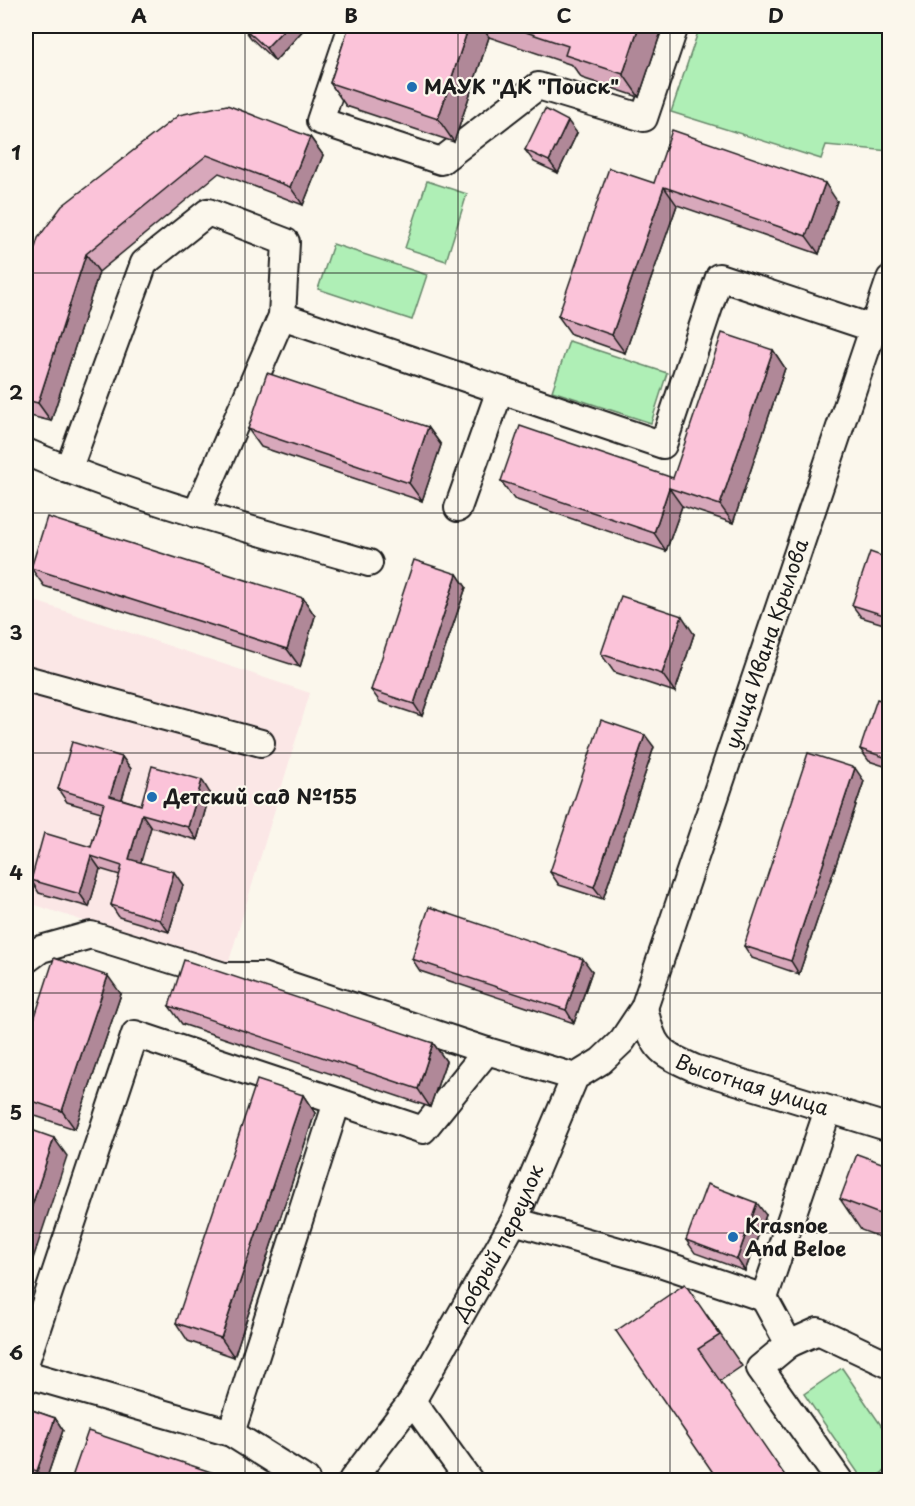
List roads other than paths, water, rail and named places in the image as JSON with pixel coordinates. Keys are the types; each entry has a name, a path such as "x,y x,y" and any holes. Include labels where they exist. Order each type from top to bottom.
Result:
{"street":[{"path":"352,26 320,121 441,160 538,86 644,118 675,26"},
{"path":"68,470 144,263 208,212 286,242 282,316 196,514"},
{"path":"282,316 663,445 719,277 872,328"},
{"name":"улица Ивана Крылова","path":"644,1008 890,279"},
{"path":"458,508 500,390"},
{"path":"27,459 68,470 196,514 369,563"},
{"path":"26,679 261,743"},
{"path":"26,960 41,949 91,935 224,976 262,976 488,1051 575,1077 601,1061 622,1041 644,1008"},
{"name":"Высотная улица","path":"644,1008 652,1040 668,1057 694,1068 890,1128"},
{"path":"26,1361 135,1034 423,1131 488,1051"},
{"name":"Добрый переулок","path":"351,1480 412,1401 514,1221 575,1077"},
{"path":"231,1433 337,1102"},
{"path":"764,1298 828,1110"},
{"path":"514,1221 657,1263 764,1298 789,1344"},
{"path":"839,1480 760,1368 789,1344 818,1331 890,1365"},
{"path":"26,1374 231,1433 306,1480"},
{"path":"412,1401 469,1480"}],"place":[{"name":"МАУК \"ДК \"Поиск\"","path":"412,87"},
{"name":"Детский сад №155","path":"152,797"},
{"name":"Krasnoe And Beloe","path":"733,1237"}]}
